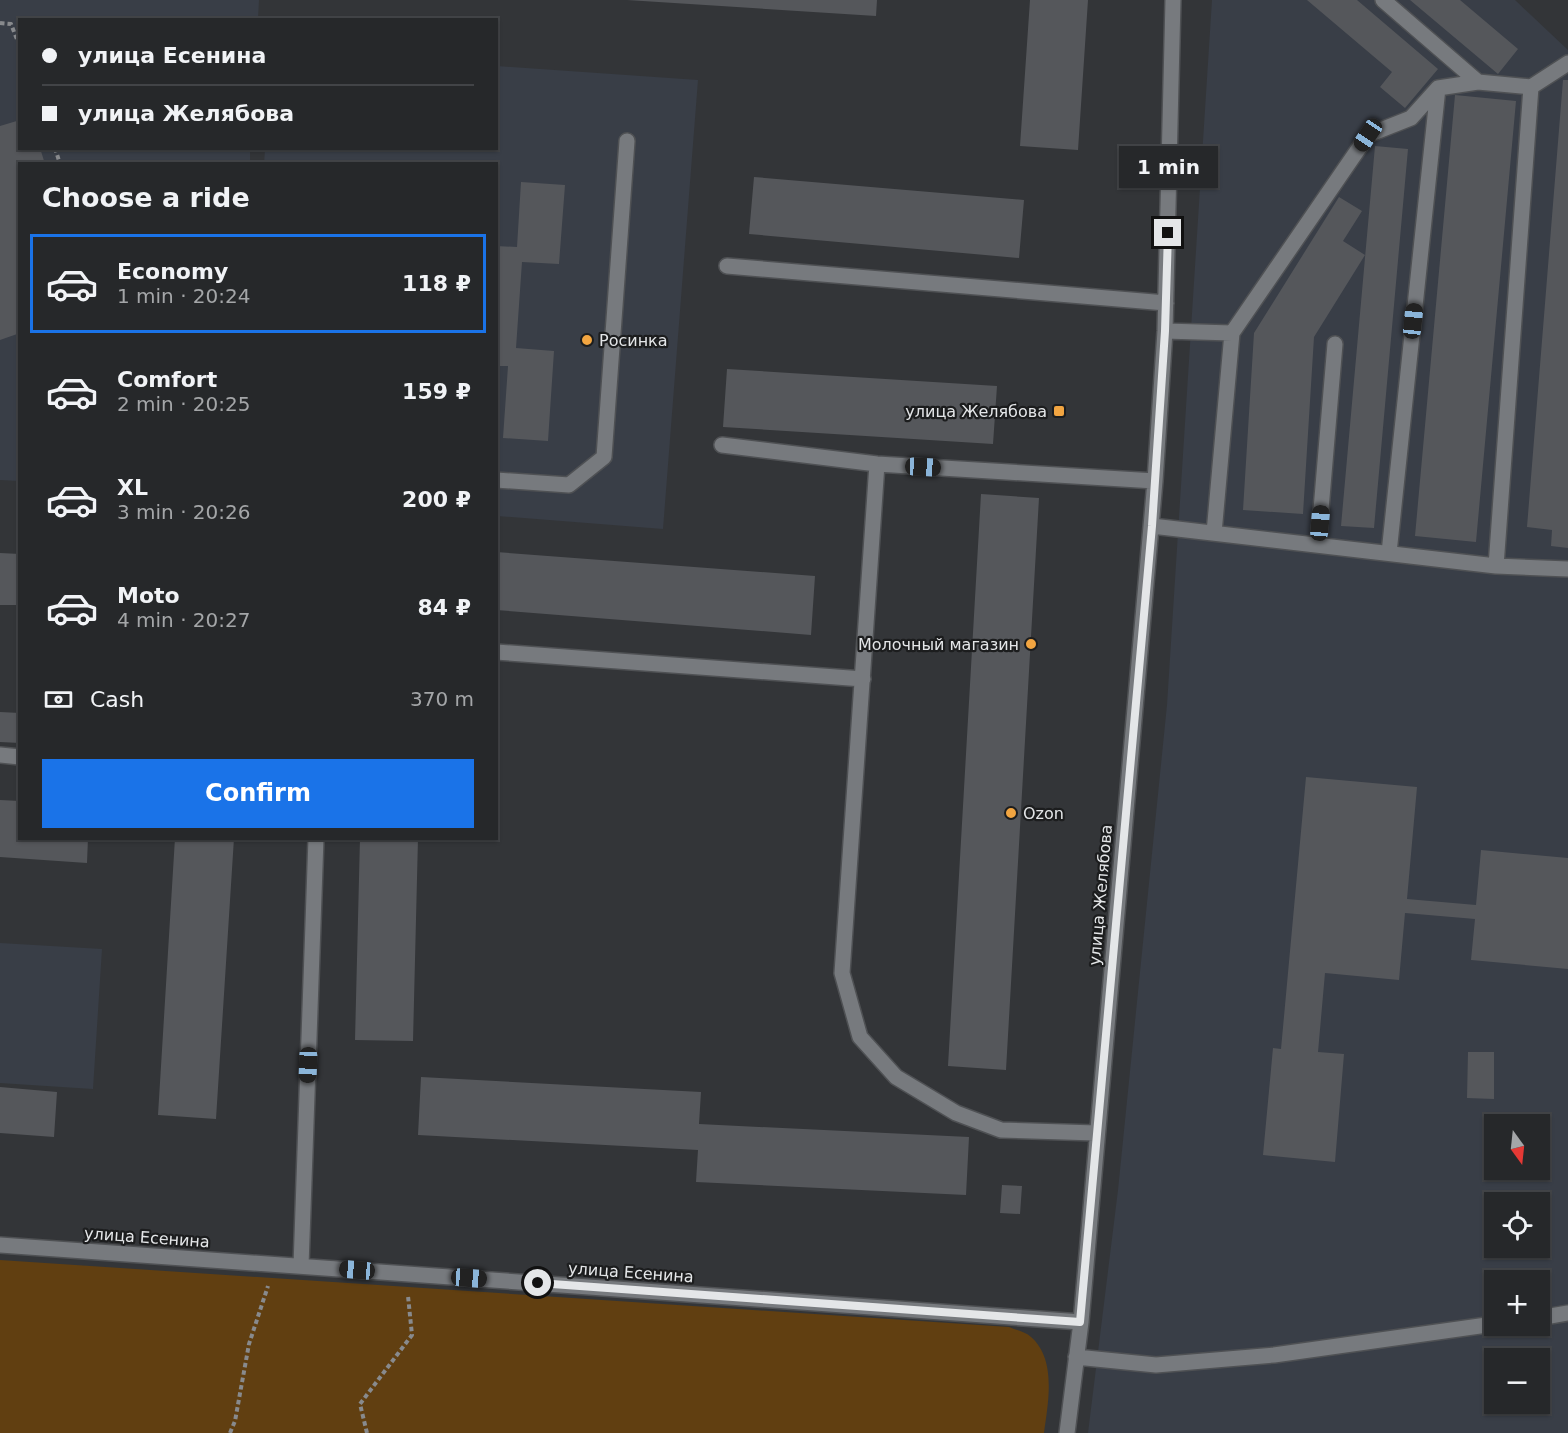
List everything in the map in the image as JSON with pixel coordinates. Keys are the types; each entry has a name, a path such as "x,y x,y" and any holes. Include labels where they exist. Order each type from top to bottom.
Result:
{"street":[{"name":"улица Желябова","path":"1067,1433 1080,1322 1152,526 1165,331 1173,0"},
{"path":"1383,0 1478,82"},
{"path":"1214,533 1232,333 1368,135 1411,118 1438,88 1478,82 1531,87 1568,63"},
{"path":"1496,566 1531,87"},
{"path":"1389,553 1438,88"},
{"path":"498,480 569,485 604,457 627,141"},
{"path":"727,266 1166,303"},
{"path":"1165,331 1232,333"},
{"path":"1318,545 1335,344"},
{"path":"722,446 877,464 1155,481"},
{"path":"877,464 843,973 860,1037 896,1077 956,1113 1001,1130 1096,1133"},
{"path":"1152,526 1496,566 1568,569"},
{"path":"498,652 863,679"},
{"path":"0,755 18,756"},
{"path":"301,1266 316,840"},
{"name":"улица Есенина","path":"0,1245 1080,1322"},
{"path":"1550,1315 1568,1313"},
{"path":"1076,1357 1168,1364 1274,1355 1484,1325"}],"path":[{"path":"0,23 11,24 18,41"},
{"path":"230,1433 235,1421 249,1344 275,1264"},
{"path":"367,1433 360,1404 412,1335 407,1287"}],"shaded area":[{"path":"0,0 259,0 258,18 18,18 18,150 250,150 250,162 18,162 18,481 0,480"},
{"path":"1212,0 1515,0 1568,50 1568,1433 1088,1433 1118,1190 1167,705"},
{"name":"Росинка","path":"498,66 698,80 663,529 498,516 498,162 264,162 265,150 498,150"},
{"path":"0,943 102,949 93,1089 0,1083"},
{"path":"0,1260 1009,1327 1031,1337 1045,1357 1049,1382 1044,1433 0,1433"}],"building":[{"path":"627,0 877,0 876,16"},
{"path":"1030,0 1088,0 1078,150 1020,146"},
{"path":"1307,0 1357,0 1438,69 1405,108 1380,87 1392,72"},
{"path":"1410,0 1460,0 1518,49 1498,74"},
{"path":"1563,80 1568,80 1568,548 1551,546 1552,530 1527,527"},
{"path":"1455,95 1516,101 1476,542 1415,536"},
{"path":"18,121 18,150 41,150 44,162 18,162 18,334 0,340 0,126"},
{"path":"1375,146 1408,149 1374,528 1341,526"},
{"path":"754,177 1024,200 1019,258 749,234"},
{"path":"521,182 565,185 559,264 522,262 516,348 554,351 548,441 503,438 508,366 498,366 498,246 517,247"},
{"path":"1339,197 1362,211 1343,241 1365,255 1314,337 1303,514 1243,510 1254,333"},
{"path":"727,369 997,386 993,444 723,427"},
{"path":"981,494 1039,498 1006,1070 948,1066"},
{"path":"498,552 815,576 811,635 498,610"},
{"path":"0,553 18,554 18,605 0,605"},
{"path":"0,712 18,713 18,743 0,742"},
{"path":"1306,777 1417,787 1407,899 1476,905 1481,850 1568,858 1568,969 1471,960 1475,919 1405,913 1399,980 1325,973 1318,1052 1344,1054 1335,1162 1263,1155 1273,1048 1281,1049"},
{"path":"0,800 18,801 18,840 88,840 87,863 0,857"},
{"path":"175,840 234,840 216,1119 158,1115"},
{"path":"360,840 418,840 413,1041 355,1040"},
{"path":"1468,1052 1494,1052 1494,1099 1467,1098"},
{"path":"421,1077 701,1092 699,1124 969,1137 966,1195 696,1182 698,1150 418,1135"},
{"path":"0,1087 57,1092 54,1137 0,1133"},
{"path":"1002,1185 1022,1186 1020,1214 1000,1213"}],"place":[{"name":"Росинка","path":"587,340"},
{"name":"улица Желябова","path":"1059,411"},
{"name":"Молочный магазин","path":"1031,644"},
{"name":"Ozon","path":"1011,813"}],"route":[{"path":"538,1283 1080,1322 1152,526 1165,331 1168,233"}]}
